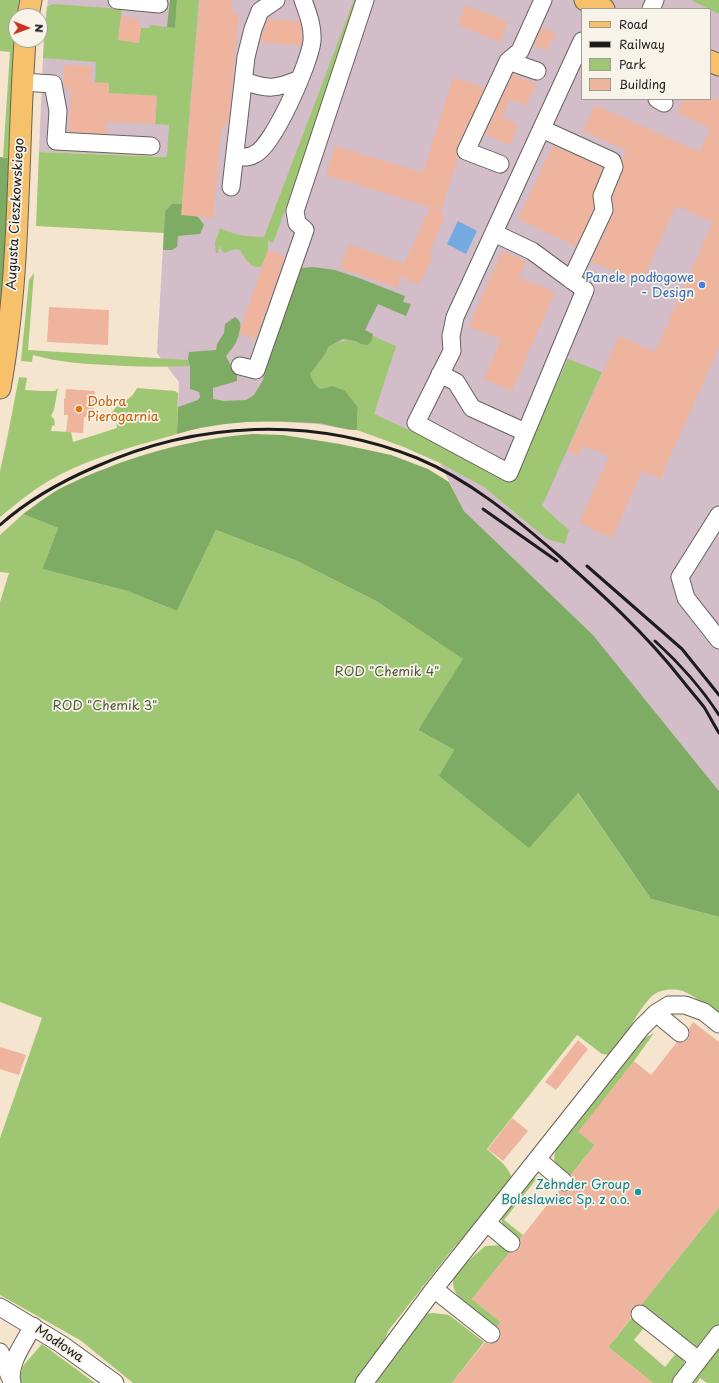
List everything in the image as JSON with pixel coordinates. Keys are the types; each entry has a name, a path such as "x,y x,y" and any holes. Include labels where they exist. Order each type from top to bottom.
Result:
{"main road":[{"name":"Augusta Cieszkowskiego","path":"0,388 10,329 14,285 24,48"}],"street":[{"path":"117,0 159,4"},
{"path":"232,187 246,57 253,29 260,11 276,0"},
{"path":"235,157 247,158 256,154 265,146 282,119 300,79 312,42 311,22 302,0"},
{"path":"240,366 256,370 305,230 297,223 295,211 366,0"},
{"path":"500,164 466,151 508,61 520,51 543,0"},
{"path":"494,233 532,251 585,290 509,473 416,423 452,351 451,336 455,318 494,233 542,129 576,73 581,46"},
{"path":"508,61 537,72"},
{"path":"244,80 257,86 267,88 283,86 300,79"},
{"path":"22,82 52,84 58,111 56,141 151,146"},
{"path":"542,129 612,161 614,167 602,196 604,210 571,280"},
{"path":"440,374 456,382 472,408 525,432"},
{"path":"719,515 680,577 686,598 719,640"},
{"path":"364,1383 434,1289 641,1028 656,1013 669,1005 685,1005 704,1012 719,1024"},
{"path":"656,1013 680,1033"},
{"path":"537,1159 564,1182"},
{"path":"487,1222 512,1243"},
{"path":"434,1289 491,1334"},
{"name":"Modłowa","path":"0,1307 61,1344 115,1383"},
{"path":"640,1314 698,1360"},
{"path":"11,1380 14,1362 33,1326"},
{"path":"681,1383 719,1334"},
{"path":"0,1352 11,1380"}],"shaded area":[{"path":"48,0 719,0 719,791 593,635 464,511 440,463 404,447 357,430 318,424 263,421 227,423 197,428 177,434 179,382 157,353 168,157 39,152 43,48 48,48"}],"green space":[{"path":"0,0 19,0 18,8 8,8 8,48 15,48 8,158 3,157 10,52 0,51"},
{"path":"170,0 177,0 175,28 167,27"},
{"path":"177,0 199,0 182,204 172,204 165,211 164,233 36,226 39,152 167,157 169,125 155,124 157,96 109,93 109,83 95,83 96,62 43,58 44,48 48,48 47,7 53,4 122,9 118,40 139,43 141,28 149,28 150,25 175,28"},
{"path":"354,0 363,0 273,243 268,241 268,250 261,267 254,266 246,260 240,250 235,249 224,253 219,246 218,253 216,253 215,243 220,228 241,235 264,237"},
{"path":"691,0 719,0 719,14 711,10 711,8 707,8"},
{"path":"0,157 8,158 8,202 0,336"},
{"path":"172,204 182,204 199,218 204,225 200,234 178,236 177,247 172,250 163,250 165,211"},
{"path":"313,267 335,270 359,278 405,296 403,302 411,304 406,316 378,304 365,330 373,334 372,340 368,345 343,339 328,347 326,353 310,374 314,383 320,389 333,386 345,391 358,407 357,430 315,423 263,421 211,426 177,434 178,407 198,400 200,397 199,392 190,389 190,366 188,360 189,352 216,350 217,344 224,333 225,324 235,317 239,320 240,324 239,334 226,356 231,366 237,371 237,381 213,388 213,399 224,401 246,400 254,395 263,380 269,357 301,268"},
{"path":"34,273 28,350 188,360 190,366 159,367 88,364 61,361 33,355 32,362 21,361 29,280"},
{"path":"373,334 373,336 396,346 374,414 437,443 488,471 521,461 568,359 602,372 542,506 569,530 565,544 547,539 484,487 440,463 404,447 357,430 358,407 345,391 333,386 320,389 314,383 310,374 326,353 328,347 348,340 361,344 372,340"},
{"path":"19,377 27,378 25,390 55,391 58,388 54,410 51,416 54,419 55,425 52,426 51,431 71,432 73,442 117,428 116,419 108,417 117,406 135,392 137,388 175,391 178,393 177,434 110,454 78,466 47,482 0,517 0,471"},
{"path":"253,434 283,435 340,444 391,455 428,469 449,482 464,511 593,635 719,791 719,917 651,899 578,793 529,848 439,776 454,750 418,730 463,659 376,601 297,561 216,530 177,611 127,591 42,569 58,528 23,514 53,493 63,487 109,467 132,459 180,445 204,440"},
{"path":"23,514 58,528 42,569 127,591 177,611 216,530 297,561 376,601 464,659 418,730 454,750 440,776 577,792 651,899 719,917 719,1016 688,993 671,989 654,994 646,1002 632,1023 616,1052 609,1055 602,1054 577,1035 487,1149 505,1165 512,1178 474,1232 455,1246 388,1331 380,1353 357,1383 133,1383 80,1340 0,1295 0,1138 42,1018 0,1002 0,602 9,573 0,572 0,535"},
{"path":"654,1033 579,1132 595,1145 570,1176 561,1170 556,1164 554,1156 557,1145 643,1039"},
{"path":"539,1176 504,1220 523,1235 519,1240 504,1226 502,1223 502,1215 529,1181"},
{"path":"719,1207 719,1326 701,1347 696,1348 640,1306"},
{"path":"502,1245 510,1252 472,1299 501,1322 495,1329 465,1305 454,1289 453,1282 458,1271 485,1246"},
{"path":"433,1313 449,1315 484,1342 452,1383 372,1383 421,1318 426,1314"},
{"path":"634,1315 646,1325 634,1340 665,1367 677,1352 681,1356 684,1367 675,1383 653,1383 608,1347"},
{"path":"42,1344 95,1383 18,1383 23,1366"},
{"path":"719,1345 719,1383 707,1383 700,1378 697,1383 691,1383"}],"water":[{"path":"458,221 477,231 466,254 447,244"}],"building":[{"path":"200,0 231,0 233,14 239,14 228,124 225,124 221,132 213,218 181,215"},
{"path":"466,5 508,22 500,42 458,25"},
{"path":"121,16 139,19 138,25 141,26 139,43 118,40"},
{"path":"268,19 300,21 302,36 301,46 260,42"},
{"path":"542,27 555,33 546,51 534,45"},
{"path":"64,65 92,66 91,82 109,83 109,93 157,96 155,124 107,122 107,134 69,132 71,89 64,89"},
{"path":"513,74 536,84 526,106 510,99 502,117 518,125 510,145 485,134"},
{"path":"453,77 485,88 457,147 456,152 458,157 440,214 445,216 429,253 433,255 419,285 401,276 397,288 340,268 349,244 404,264 430,207 326,175 335,146 423,173"},
{"path":"719,99 719,347 660,479 642,471 612,538 579,523 609,456 583,445 578,456 568,451 619,336 655,352 713,222 676,206 642,281 591,262 613,214 614,209 612,197 623,171 622,160 626,150 583,131 595,105 700,152 710,128 677,113 684,100"},
{"path":"553,145 603,168 593,193 594,208 576,246 518,219"},
{"path":"268,250 285,256 256,339 239,333"},
{"path":"502,251 526,261 519,277 555,292 512,391 484,379 501,340 469,326"},
{"path":"49,307 109,310 108,345 47,342"},
{"name":"Dobra Pierogarnia","path":"66,389 95,391 93,414 89,413 88,417 84,417 83,433 66,432 68,415 64,415 64,399"},
{"name":"Zehnder Group Boleslawiec Sp. z o.o.","path":"693,1022 719,1042 719,1207 642,1304 636,1305 632,1308 630,1313 631,1318 608,1347 653,1383 452,1383 485,1342 489,1344 499,1340 501,1336 497,1326 501,1322 472,1299 509,1253 519,1249 521,1244 520,1239 559,1190 567,1192 572,1188 574,1179 571,1175 595,1145 578,1132 634,1061 651,1075 677,1042 683,1042 688,1039 690,1034 689,1028"},
{"path":"578,1040 588,1049 556,1090 545,1082"},
{"path":"0,1047 26,1055 19,1075 0,1069"},
{"path":"512,1118 528,1131 503,1161 488,1149"}],"railway":[{"path":"0,525 33,500 69,479 134,452 174,440 214,433 255,430 296,430 336,435 377,444 417,458 455,477 491,501 542,541 607,600 653,646 704,707 719,733"},
{"path":"483,509 557,561"},
{"path":"587,566 682,649 719,695"},
{"path":"655,641 689,676 719,715"}],"place":[{"name":"Panele podłogowe - Design","path":"702,285"},
{"name":"Dobra Pierogarnia","path":"79,409"},
{"name":"Zehnder Group Boleslawiec Sp. z o.o.","path":"638,1192"}],"park label":[{"name":"ROD \"Chemik 4\"","path":"387,672"},
{"name":"ROD \"Chemik 3\"","path":"105,706"}]}
